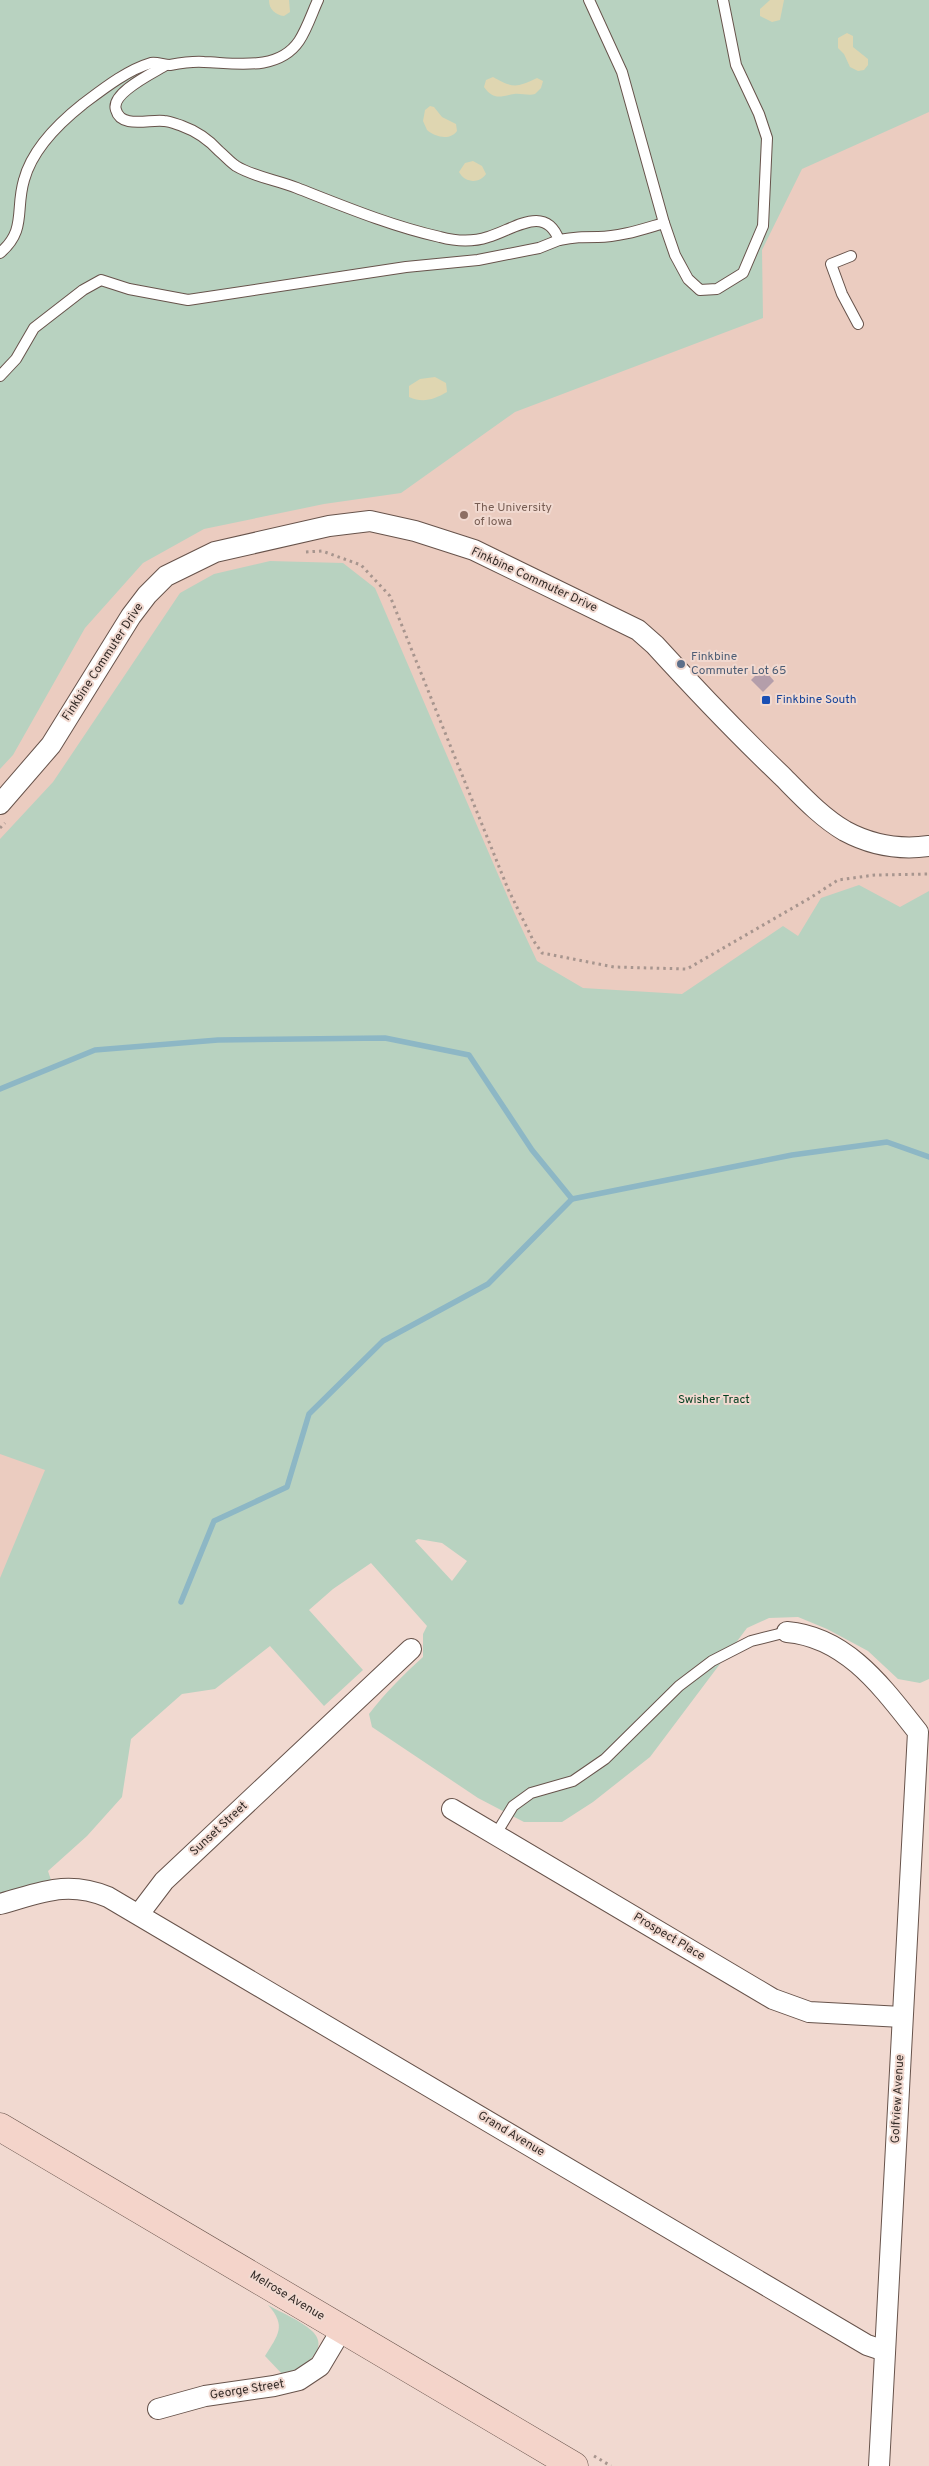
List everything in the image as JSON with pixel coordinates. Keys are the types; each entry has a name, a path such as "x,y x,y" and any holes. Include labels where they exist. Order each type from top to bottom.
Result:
{"main road":[{"name":"Melrose Avenue","path":"0,2127 574,2466"}],"street":[{"name":"Finkbine Commuter Drive","path":"3,813 51,745 130,616 147,594 166,576 215,552 329,526 370,521 415,531 474,550 638,630 824,816 850,833 887,846 909,849 929,846"},
{"name":"Golfview Avenue","path":"787,1632 826,1641 858,1661 918,1732 879,2466"},
{"name":"Sunset Street","path":"139,1914 164,1880 411,1649"},
{"name":"Prospect Place","path":"452,1809 781,2003 822,2014 902,2017"},
{"path":"0,1904 55,1890 79,1888 108,1897 139,1914"},
{"name":"Grand Avenue","path":"139,1914 858,2340 885,2351"},
{"name":"George Street","path":"158,2409 205,2396 299,2380 320,2366 342,2329"}],"lane":[{"path":"0,253 10,244 18,231 21,191 29,167 58,125 82,105 121,78 153,62 166,65 204,62 243,65 274,59 289,52 299,41 318,0"},
{"path":"589,0 622,72 664,223 675,255 688,279 700,290 716,288 743,274 763,226 767,138 759,114 736,65 723,0"},
{"path":"166,65 121,94 115,104 116,112 123,119 137,122 164,121 181,126 207,140 236,166 380,219 440,238 457,240 487,238 524,223 538,220 549,224 555,231 558,240"},
{"path":"0,376 16,359 34,328 83,290 101,280 129,289 188,300 406,267 478,260 539,248 558,240 585,235 598,237 664,223"},
{"path":"851,256 831,264 842,294 858,324"},
{"path":"496,1834 513,1806 531,1793 573,1780 604,1759 679,1686 712,1661 751,1642 787,1632"}],"path":[{"path":"303,552 322,551 361,565 390,596 508,889 532,940 542,953 614,967 687,970 838,880 875,875 929,874"},
{"path":"0,828 3,813"}],"shaded area":[{"name":"The University of Iowa","path":"0,0 929,0 929,1161 0,1730"}],"green space":[{"path":"0,0 929,0 929,112 802,169 762,250 763,318 515,412 401,493 324,504 204,529 143,563 85,628 13,755 0,769"},
{"name":"Swisher Tract","path":"270,561 343,563 375,588 537,961 583,988 682,994 783,926 798,936 821,898 859,885 900,907 929,891 929,1679 920,1683 898,1679 868,1651 827,1629 798,1617 769,1618 747,1628 650,1757 593,1802 562,1822 524,1822 478,1798 372,1727 369,1714 394,1684 423,1657 423,1634 427,1626 371,1563 333,1589 309,1610 363,1670 324,1706 270,1646 215,1689 182,1694 131,1739 122,1797 87,1836 48,1871 51,1880 0,1894 0,1578 45,1470 0,1454 0,839 53,782 180,593 214,574","holes":["418,1539 442,1543 467,1561 452,1581 415,1541"]},
{"path":"268,2305 302,2323 317,2338 318,2346 311,2359 297,2369 283,2375 265,2356 277,2336 279,2325 274,2312"}],"sand":[{"path":"269,0 289,0 290,12 284,16 278,14 271,9"},
{"path":"770,0 784,0 780,20 772,22 760,16 760,9"},
{"path":"847,33 853,36 853,47 868,59 868,65 864,70 858,71 850,67 844,54 838,48 838,38"},
{"path":"493,77 510,85 524,84 537,78 543,81 541,88 535,94 494,96 484,87 486,80"},
{"path":"430,106 434,107 442,117 456,124 457,131 454,134 442,137 434,135 427,130 423,121 425,110"},
{"path":"473,161 482,166 486,174 476,181 468,180 459,172 465,163"},
{"path":"435,377 446,383 447,392 428,400 409,397 409,386 420,379"}],"building":[{"path":"763,668 774,681 763,692 751,680"}],"waterway":[{"path":"0,1089 95,1050 218,1040 385,1038 469,1055 532,1150 572,1199 792,1155 887,1142 929,1157"},
{"path":"181,1602 214,1521 287,1487 309,1414 383,1341 488,1284 572,1199"}],"place":[{"name":"The University of Iowa","path":"464,515"},
{"name":"Finkbine Commuter Lot 65","path":"681,664"},
{"name":"Finkbine South","path":"766,700"}]}
